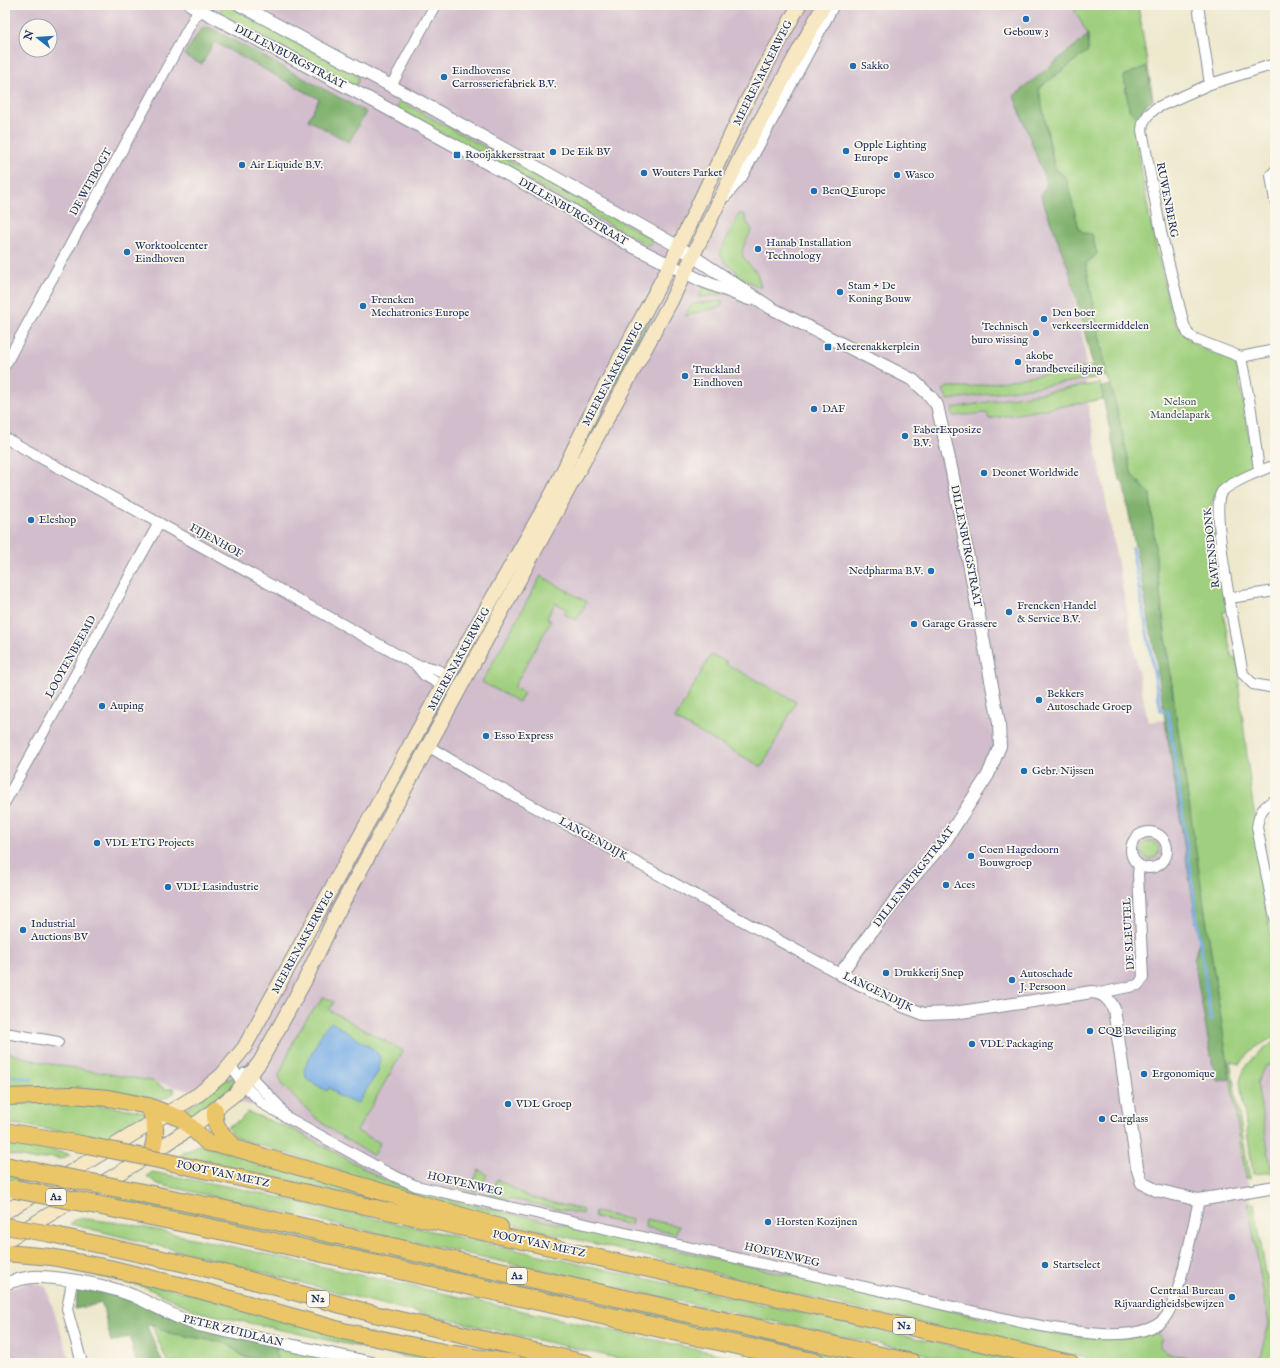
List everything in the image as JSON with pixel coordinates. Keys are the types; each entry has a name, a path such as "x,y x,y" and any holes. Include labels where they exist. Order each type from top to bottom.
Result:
{"highway":[{"path":"5,1097 71,1095 108,1098 148,1106 162,1117 182,1119 192,1127"},
{"path":"215,1110 214,1117 218,1130 235,1148"},
{"path":"151,1154 162,1117"},
{"name":"N2","path":"192,1127 208,1143 235,1148 500,1226 525,1241"},
{"name":"POOT VAN METZ","path":"5,1131 86,1145 168,1162 1071,1363"},
{"name":"A2","path":"5,1166 235,1212 912,1363"},
{"name":"A2","path":"10,1188 229,1232 817,1363"},
{"name":"N2","path":"5,1226 51,1234 217,1271 374,1314 586,1363"},
{"name":"N2","path":"5,1253 51,1257 109,1268 191,1288 343,1331 448,1352 515,1363"}],"main road":[{"name":"MEERENAKKERWEG","path":"5,1212 206,1089 231,1066 250,1039 446,681 552,494 596,403 679,247 747,101 799,5"},
{"name":"MEERENAKKERWEG","path":"5,1241 151,1154 192,1127 235,1094 260,1062 304,982 336,916 686,273 741,156 824,5"}],"street":[{"name":"DILLENBURGSTRAAT","path":"240,5 391,86 679,247 771,308"},
{"path":"381,105 435,5"},
{"name":"MEERENAKKERWEG","path":"718,204 742,177 834,5"},
{"path":"1198,5 1210,84"},
{"name":"DILLENBURGSTRAAT","path":"197,6 569,208 626,243 686,273 771,308 913,380 937,405 952,472 998,723 1000,746 988,775 945,840 904,888 840,974"},
{"name":"DE WITBOGT","path":"5,365 197,6"},
{"name":"RUWENBERG","path":"1241,357 1195,339 1188,334 1184,325 1161,232 1142,130 1148,115 1156,108 1210,84 1275,64"},
{"path":"1275,171 1271,175 1275,201"},
{"path":"1259,470 1251,410 1241,357 1275,350"},
{"name":"FIJENHOF","path":"5,438 416,665 428,666 443,672 446,681"},
{"name":"RAVENSDONK","path":"1275,466 1259,470 1226,488 1221,493 1218,505 1230,598 1244,674 1253,684 1275,688"},
{"name":"LOOYENBEEMD","path":"5,802 159,523"},
{"path":"1230,598 1275,591"},
{"name":"LANGENDIJK","path":"428,746 476,775 840,974 903,1006 924,1014 954,1014 1092,992 1100,993"},
{"path":"1275,800 1267,804 1259,814 1257,826 1274,906 1275,918"},
{"name":"DE SLEUTEL","path":"1100,993 1138,985 1143,978 1138,874 1139,865"},
{"path":"1100,993 1109,1000 1114,1009 1137,1167 1142,1183 1156,1190 1199,1200 1274,1187"},
{"path":"5,1033 58,1042"},
{"name":"HOEVENWEG","path":"231,1066 247,1080 263,1104 388,1173 416,1186 1025,1323 1098,1334 1140,1332 1164,1318 1174,1301 1199,1200"},
{"name":"PETER ZUIDLAAN","path":"5,1284 20,1279 40,1276 114,1290 132,1296 175,1317 198,1325 372,1363"},
{"path":"72,1282 67,1309 82,1363"}],"shaded area":[{"path":"5,5 1072,5 1088,35 1014,96 1047,184 1041,196 1069,270 1085,349 1086,396 1148,722 1165,720 1199,941 1194,960 1215,1078 1219,1081 1230,1079 1272,1325 1261,1363 1185,1363 408,1196 312,1143 258,1107 129,1076 5,1057"},
{"path":"1275,1064 1275,1172 1271,1167 1257,1083 1265,1066"},
{"path":"29,1282 46,1287 71,1363 5,1363 5,1291"}],"green space":[{"path":"223,5 228,5 358,76 358,83 354,86 349,84 219,13"},
{"name":"Nelson Mandelapark","path":"1072,5 1138,5 1153,100 1145,106 1139,116 1136,125 1136,138 1150,221 1172,316 1177,326 1190,340 1205,350 1233,360 1236,363 1253,458 1252,466 1248,472 1221,489 1215,496 1211,505 1228,611 1223,612 1232,658 1236,657 1240,675 1239,687 1253,807 1257,821 1268,922 1275,949 1275,1036 1250,1051 1240,1064 1230,1061 1250,1179 1246,1179 1189,814 1157,569 1150,494 1132,475 1111,385 1107,376 1086,264 1097,254 1092,234 1084,233 1079,229 1064,176 1055,168 1040,96 1039,88 1088,50 1088,35"},
{"path":"203,27 211,28 366,112 349,142 308,120 319,99 214,42 202,64 184,55"},
{"path":"1088,35 1088,51 1039,88 1052,160 1057,171 1064,176 1067,181 1079,229 1084,233 1092,234 1097,254 1086,264 1107,376 1096,378 1069,270 1041,196 1047,184 1014,96"},
{"path":"1147,66 1153,100 1145,106 1138,118 1129,110 1124,78 1125,75"},
{"path":"399,102 402,102 653,239 649,246 398,109 397,106"},
{"path":"739,214 744,214 746,222 752,229 742,250 743,257 757,273 761,288 736,275 736,270 725,263 720,252"},
{"path":"703,286 727,294 699,297"},
{"path":"661,293 664,294 605,402 595,430 566,478 574,455"},
{"path":"723,301 722,306 685,316 692,304"},
{"path":"1093,366 1096,378 948,400 943,390 948,387 970,387"},
{"path":"1100,383 1103,399 989,419 987,413 953,416 952,408"},
{"path":"1111,385 1132,475 1150,494 1168,662 1230,1079 1219,1081 1215,1078 1194,960 1199,941 1155,654 1123,482 1120,480 1101,387"},
{"path":"541,576 587,602 576,620 564,614 567,609 555,603 547,618 551,621 514,687 524,693 519,702 482,682"},
{"path":"711,655 726,661 726,664 796,702 762,767 675,719"},
{"path":"1150,841 1156,844 1159,850 1156,856 1150,859 1144,856 1141,850 1144,844"},
{"path":"324,997 334,1002 329,1010 403,1051 357,1131 380,1143 374,1156 334,1132 314,1116 281,1084 279,1075 294,1040 308,1017"},
{"path":"1275,1042 1275,1064 1265,1066 1257,1083 1271,1167 1274,1172 1253,1174 1240,1082 1244,1070 1248,1064 1264,1049"},
{"path":"5,1052 44,1063 152,1081 166,1089 174,1088 174,1093 162,1099 153,1099 112,1091 5,1090"},
{"path":"236,1077 238,1081 227,1093 193,1120 184,1111 224,1081"},
{"path":"5,1102 98,1105 144,1112 148,1118 136,1126 131,1122 102,1139 22,1125 5,1124"},
{"path":"248,1112 296,1131 383,1179 415,1192 1055,1334 1093,1338 1119,1338 1145,1335 1157,1331 1162,1339 1159,1345 1165,1352 1210,1363 1115,1363 1024,1347 784,1292 700,1269 466,1213 233,1136 227,1127 240,1120"},
{"path":"5,1140 70,1154 62,1159 51,1157 37,1160 5,1154"},
{"path":"200,1144 465,1220 246,1173 180,1156 183,1151 188,1151"},
{"path":"479,1170 487,1175 482,1185 476,1191 448,1185 454,1179 470,1186"},
{"path":"5,1172 30,1178 25,1182 5,1180"},
{"path":"152,1172 241,1189 1028,1363 966,1363 660,1297 157,1184 147,1176"},
{"path":"497,1179 529,1197 583,1210 583,1214 491,1195"},
{"path":"118,1194 879,1363 842,1363 107,1201"},
{"path":"1254,1203 1275,1326 1275,1363 1258,1363 1269,1324 1248,1204"},
{"path":"595,1212 632,1220 631,1225 594,1217"},
{"path":"78,1218 129,1224 759,1363 638,1363 377,1303 221,1261 70,1224"},
{"path":"646,1219 679,1226 675,1234 645,1227"},
{"path":"72,1267 501,1363 434,1363 199,1312 145,1287 73,1270"},
{"path":"78,1287 119,1296 276,1346 277,1362 243,1356 226,1343 169,1333 151,1324 147,1326 163,1363 136,1363 130,1337 111,1342 102,1303 75,1309"},
{"path":"151,1324 169,1333 226,1343 243,1356 277,1362 276,1346 350,1363 168,1363"}],"water":[{"path":"331,1022 376,1051 381,1059 378,1072 357,1104 336,1095 336,1092 329,1088 327,1091 306,1079 305,1067 323,1031"}],"waterway":[{"path":"1132,548 1161,711 1168,711 1211,1021"},
{"path":"5,1075 32,1079"}],"place":[{"name":"Gebouw 3","path":"1026,19"},
{"name":"Sakko","path":"853,66"},
{"name":"Eindhovense Carrosseriefabriek B.V.","path":"444,77"},
{"name":"Opple Lighting Europe","path":"846,151"},
{"name":"De Eik BV","path":"553,152"},
{"name":"Rooijakkersstraat","path":"457,155"},
{"name":"Air Liquide B.V.","path":"242,165"},
{"name":"Wouters Parket","path":"644,173"},
{"name":"Wasco","path":"897,175"},
{"name":"BenQ Europe","path":"814,191"},
{"name":"Hanab Installation Technology","path":"758,249"},
{"name":"Worktoolcenter Eindhoven","path":"127,252"},
{"name":"Stam + De Koning Bouw","path":"840,292"},
{"name":"Frencken Mechatronics Europe","path":"363,306"},
{"name":"Den boer verkeersleermiddelen","path":"1044,319"},
{"name":"Technisch buro wissing","path":"1036,333"},
{"name":"Meerenakkerplein","path":"828,347"},
{"name":"akobe brandbeveiliging","path":"1018,362"},
{"name":"Truckland Eindhoven","path":"685,376"},
{"name":"DAF","path":"814,409"},
{"name":"FaberExposize B.V.","path":"905,436"},
{"name":"Deonet Worldwide","path":"984,473"},
{"name":"Eleshop","path":"31,520"},
{"name":"Nedpharma B.V.","path":"931,571"},
{"name":"Frencken Handel & Service B.V.","path":"1009,612"},
{"name":"Garage Grassere","path":"914,624"},
{"name":"Bekkers Autoschade Groep","path":"1039,700"},
{"name":"Auping","path":"102,706"},
{"name":"Esso Express","path":"486,736"},
{"name":"Gebr. Nijssen","path":"1024,771"},
{"name":"VDL ETG Projects","path":"97,843"},
{"name":"Coen Hagedoorn Bouwgroep","path":"971,856"},
{"name":"Aces","path":"946,885"},
{"name":"VDL Lasindustrie","path":"168,887"},
{"name":"Industrial Auctions BV","path":"23,930"},
{"name":"Drukkerij Snep","path":"886,973"},
{"name":"Autoschade J. Persoon","path":"1012,980"},
{"name":"CQB Beveiliging","path":"1090,1031"},
{"name":"VDL Packaging","path":"972,1044"},
{"name":"Ergonomique","path":"1144,1074"},
{"name":"VDL Groep","path":"508,1104"},
{"name":"Carglass","path":"1102,1119"},
{"name":"Horsten Kozijnen","path":"768,1222"},
{"name":"Startselect","path":"1045,1265"},
{"name":"Centraal Bureau Rijvaardigheidsbewijzen","path":"1232,1297"}]}
